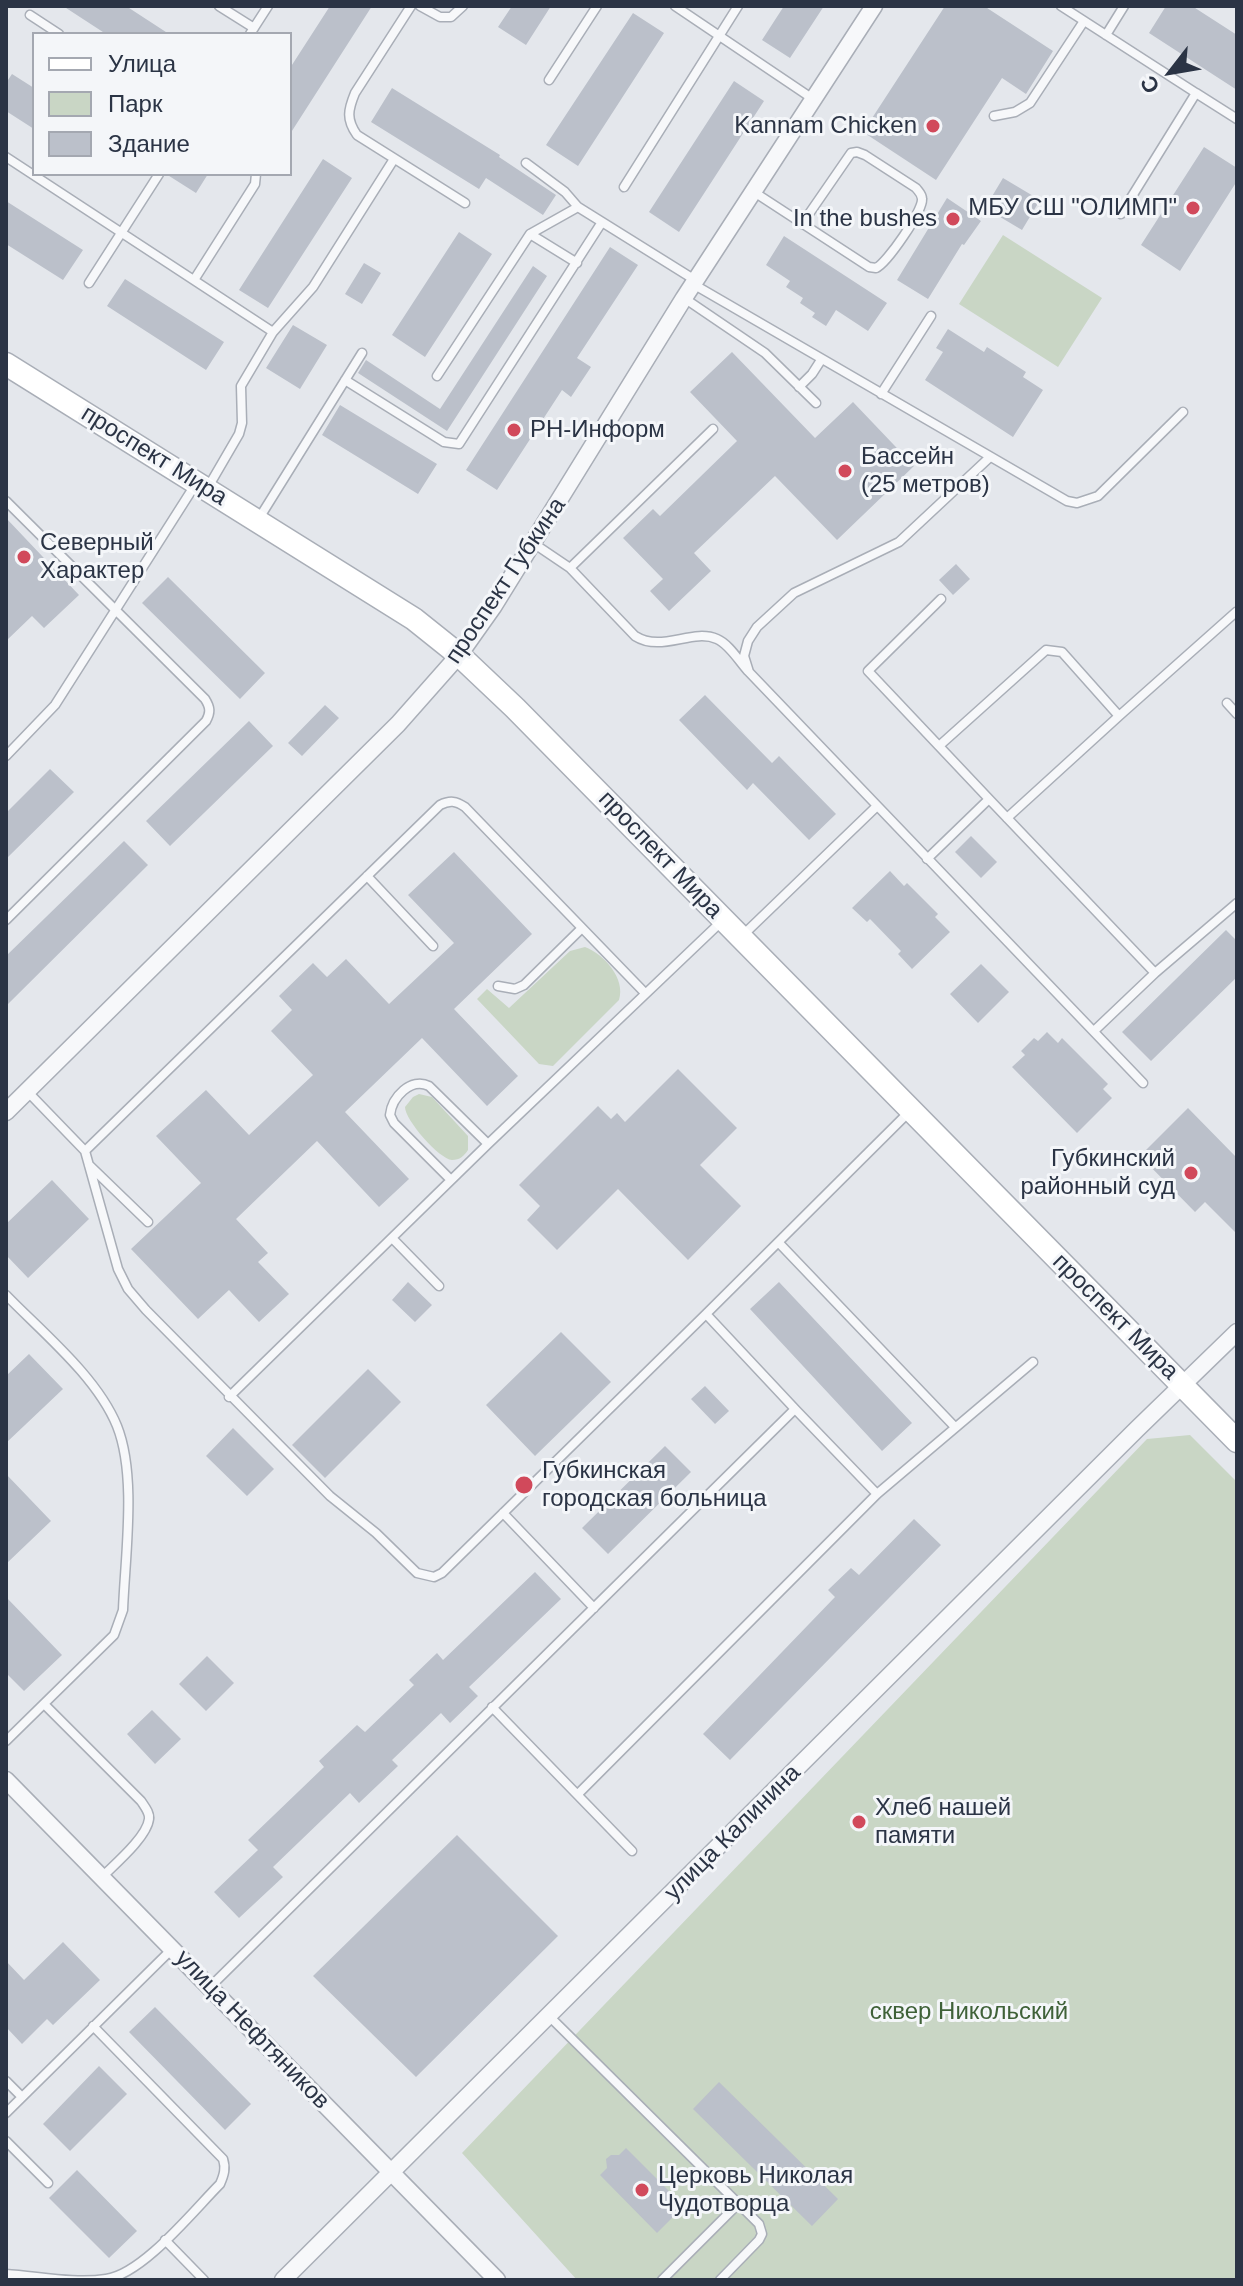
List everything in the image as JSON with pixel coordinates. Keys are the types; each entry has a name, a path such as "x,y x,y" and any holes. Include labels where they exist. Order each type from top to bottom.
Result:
{"main road":[{"name":"проспект Мира","path":"6,364 395,606 459,655 515,708 1237,1441"}],"street":[{"name":"проспект Губкина","path":"6,1112 398,724 459,655 533,543 694,282 874,6"},
{"name":"улица Калинина","path":"283,2280 1237,1332"},
{"name":"улица Нефтяников","path":"6,1780 497,2280"}],"lane":[{"path":"219,6 252,31 268,6"},
{"path":"411,6 355,93 348,108 349,122 357,135 465,203"},
{"path":"420,6 440,17 451,17 463,6"},
{"path":"549,80 597,6"},
{"path":"675,6 813,99"},
{"path":"624,187 738,6"},
{"path":"1061,6 1237,119"},
{"path":"1106,35 1124,6"},
{"path":"30,15 56,32"},
{"path":"994,116 1015,112 1030,103 1084,21"},
{"path":"1121,214 1196,93"},
{"path":"753,192 802,224 869,267 876,268 887,260 920,208 921,194 865,155 851,153 802,224"},
{"path":"6,157 32,174"},
{"path":"6,756 55,705 116,610 239,434 242,423 241,386 273,332 313,287 394,159"},
{"path":"526,163 565,192 578,207 694,282 821,360 1067,501 1088,501 1098,496 1183,412"},
{"path":"35,176 273,332"},
{"path":"89,283 158,176"},
{"path":"194,280 255,184 256,176"},
{"path":"437,376 530,234 578,207"},
{"path":"345,380 444,442 459,444 602,222"},
{"path":"530,234 577,263"},
{"path":"684,298 765,353 816,403"},
{"path":"881,394 931,316"},
{"path":"258,521 362,353"},
{"path":"799,387 821,360"},
{"path":"570,568 713,429"},
{"path":"749,672 744,656 748,641 757,627 794,593 899,542 990,457"},
{"path":"6,501 205,699 210,715 6,920"},
{"path":"533,543 570,568 643,642 716,639 1143,1083"},
{"path":"941,599 868,671 1155,973"},
{"path":"1007,818 1236,612"},
{"path":"939,746 1046,650 1062,652 1119,716"},
{"path":"1227,703 1237,714"},
{"path":"927,859 989,799"},
{"path":"85,1151 440,805 457,802 645,993"},
{"path":"741,937 876,807"},
{"path":"367,876 433,946"},
{"path":"1094,1031 1155,973 1237,903"},
{"path":"229,1397 723,920"},
{"path":"498,986 515,989 524,985 582,928"},
{"path":"451,1180 394,1123 390,1115 393,1102 410,1085 422,1083 429,1086 488,1144"},
{"path":"27,1091 85,1151 109,1242 128,1289 229,1397 330,1496 426,1578 442,1573 911,1111"},
{"path":"88,1164 148,1222"},
{"path":"392,1238 439,1286"},
{"path":"779,1243 954,1426"},
{"path":"6,1295 91,1383 117,1426 128,1473 120,1625 114,1635 6,1741"},
{"path":"706,1314 877,1494"},
{"path":"578,1794 877,1494 1033,1362"},
{"path":"210,1987 795,1409"},
{"path":"503,1513 594,1608"},
{"path":"44,1704 141,1801 150,1816 136,1842 102,1877"},
{"path":"492,1707 632,1851"},
{"path":"6,2113 172,1949"},
{"path":"549,2016 759,2224 762,2234 720,2280"},
{"path":"93,2026 223,2159 225,2167 220,2184 123,2280"},
{"path":"6,2081 22,2097"},
{"path":"6,2141 48,2183"},
{"path":"662,2280 738,2204"},
{"path":"165,2240 204,2280"},
{"path":"6,2274 94,2280 121,2275 135,2268"}],"green space":[{"path":"1003,235 1102,298 1058,367 959,304"},
{"path":"585,947 612,968 619,984 619,1000 553,1066 539,1064 477,999 487,989 509,1008 570,951"},
{"path":"419,1094 432,1097 468,1136 468,1150 462,1157 446,1158 411,1121 405,1107"},
{"name":"сквер Никольский","path":"1190,1435 1237,1482 1237,2280 577,2280 462,2153 1147,1439"}],"building":[{"path":"63,6 126,6 166,32 103,32"},
{"path":"330,6 372,6 292,131 292,65"},
{"path":"512,6 551,6 526,45 498,27"},
{"path":"784,6 824,6 790,58 762,40"},
{"path":"945,6 984,6 1053,51 1026,94 1002,78 936,180 863,132"},
{"path":"1166,6 1192,6 1237,35 1237,90 1149,33"},
{"path":"633,13 664,33 578,166 546,145"},
{"path":"12,74 32,87 32,128 6,111 6,83"},
{"path":"734,81 764,101 679,232 649,212"},
{"path":"392,88 500,155 556,195 543,215 486,178 479,189 371,122"},
{"name":"МБУ СШ \"ОЛИМП\"","path":"1204,147 1237,168 1237,181 1180,271 1141,245"},
{"path":"323,159 352,178 268,308 239,290"},
{"path":"169,176 207,176 196,193"},
{"path":"1003,178 1040,200 1022,230 985,208"},
{"path":"947,198 981,221 962,244 928,299 897,280"},
{"path":"6,201 83,250 63,280 6,244"},
{"path":"459,232 492,254 425,357 392,335"},
{"path":"784,236 887,303 868,331 836,310 826,326 812,317 815,313 800,303 803,298 786,287 790,281 766,265"},
{"path":"610,247 638,265 577,358 591,367 571,397 562,390 497,490 466,470"},
{"path":"364,263 381,273 362,304 345,294"},
{"path":"533,266 547,276 447,431 358,373 366,360 440,409"},
{"path":"125,279 224,342 206,370 107,306"},
{"path":"293,325 327,345 300,389 266,368"},
{"path":"948,329 984,352 987,347 1026,372 1023,377 1043,390 1013,437 925,380 943,352 936,348"},
{"path":"732,352 815,438 853,402 914,466 837,540 775,476 694,553 711,571 669,611 650,591 663,579 623,538 653,509 660,516 737,441 690,392"},
{"path":"340,405 437,464 418,494 322,435"},
{"name":"Северный Характер","path":"6,518 79,595 44,628 32,616 6,641"},
{"path":"956,564 970,579 953,595 939,580"},
{"path":"168,577 265,673 240,699 142,603"},
{"path":"705,695 772,763 779,756 836,814 809,840 753,783 747,790 679,720"},
{"path":"325,705 339,718 302,756 288,743"},
{"path":"249,721 273,746 170,846 146,821"},
{"path":"50,769 74,792 6,859 6,813"},
{"path":"971,836 997,862 981,878 955,852"},
{"path":"124,841 148,865 6,1006 6,956"},
{"path":"454,852 532,934 454,1009 518,1076 487,1106 422,1038 345,1112 409,1179 379,1207 317,1141 236,1219 268,1253 258,1262 289,1294 259,1322 229,1290 198,1319 131,1249 201,1183 156,1136 206,1090 249,1135 313,1075 271,1031 292,1010 279,996 313,963 327,977 346,959 389,1004 454,943 408,895"},
{"path":"890,871 904,886 907,883 938,914 935,917 950,932 912,969 898,954 901,951 870,919 867,922 852,908"},
{"path":"1226,930 1237,941 1237,977 1151,1061 1122,1032"},
{"path":"981,964 1009,992 978,1023 950,994"},
{"path":"1047,1032 1058,1043 1062,1038 1108,1084 1103,1089 1112,1098 1077,1133 1012,1067 1025,1055 1021,1051 1034,1038 1038,1041"},
{"path":"678,1069 737,1128 700,1165 741,1206 688,1260 618,1189 557,1250 527,1220 540,1206 519,1185 598,1106 611,1119 617,1113 625,1122"},
{"path":"1188,1108 1237,1158 1237,1234 1205,1202 1195,1212 1140,1156"},
{"path":"52,1180 89,1219 28,1278 6,1255 6,1224"},
{"path":"408,1282 432,1305 415,1322 392,1300"},
{"path":"779,1282 912,1423 882,1451 750,1309"},
{"path":"561,1332 611,1382 535,1456 486,1405"},
{"path":"29,1354 63,1389 6,1443 6,1376"},
{"path":"368,1369 401,1402 325,1478 292,1445"},
{"path":"705,1386 729,1411 715,1424 691,1399"},
{"path":"233,1428 274,1469 247,1496 206,1456"},
{"path":"665,1446 691,1472 608,1554 582,1528"},
{"path":"6,1474 51,1521 6,1564"},
{"path":"914,1519 941,1545 730,1760 703,1734 835,1597 828,1590 851,1568 859,1575"},
{"path":"535,1572 561,1599 469,1687 478,1696 450,1723 441,1713 392,1760 398,1766 359,1803 350,1793 273,1867 283,1877 239,1918 214,1892 258,1850 248,1840 324,1767 319,1761 357,1725 365,1732 414,1685 409,1680 437,1653 443,1660"},
{"path":"6,1597 62,1655 24,1691 6,1673"},
{"path":"207,1656 234,1683 206,1711 179,1684"},
{"path":"152,1710 181,1739 155,1764 127,1734"},
{"path":"457,1835 558,1936 416,2077 313,1976"},
{"path":"63,1942 100,1980 53,2025 47,2019 22,2044 6,2027 6,1961 24,1980"},
{"path":"155,2007 251,2104 225,2130 129,2032"},
{"path":"99,2066 127,2094 70,2151 43,2124"},
{"path":"719,2082 838,2199 812,2226 693,2109"},
{"name":"Церковь Николая Чудотворца","path":"626,2148 684,2206 657,2233 600,2175 607,2168 606,2159 619,2155"},
{"path":"77,2170 137,2231 109,2258 49,2198"}],"place":[{"name":"Kannam Chicken","path":"933,126"},
{"name":"МБУ СШ \"ОЛИМП\"","path":"1193,208"},
{"name":"In the bushes","path":"953,219"},
{"name":"РН-Информ","path":"514,430"},
{"name":"Бассейн (25 метров)","path":"845,471"},
{"name":"Северный Характер","path":"24,557"},
{"name":"Губкинский районный суд","path":"1191,1173"},
{"name":"Губкинская городская больница","path":"524,1485"},
{"name":"Хлеб нашей памяти","path":"859,1822"},
{"name":"Церковь Николая Чудотворца","path":"642,2190"}]}
